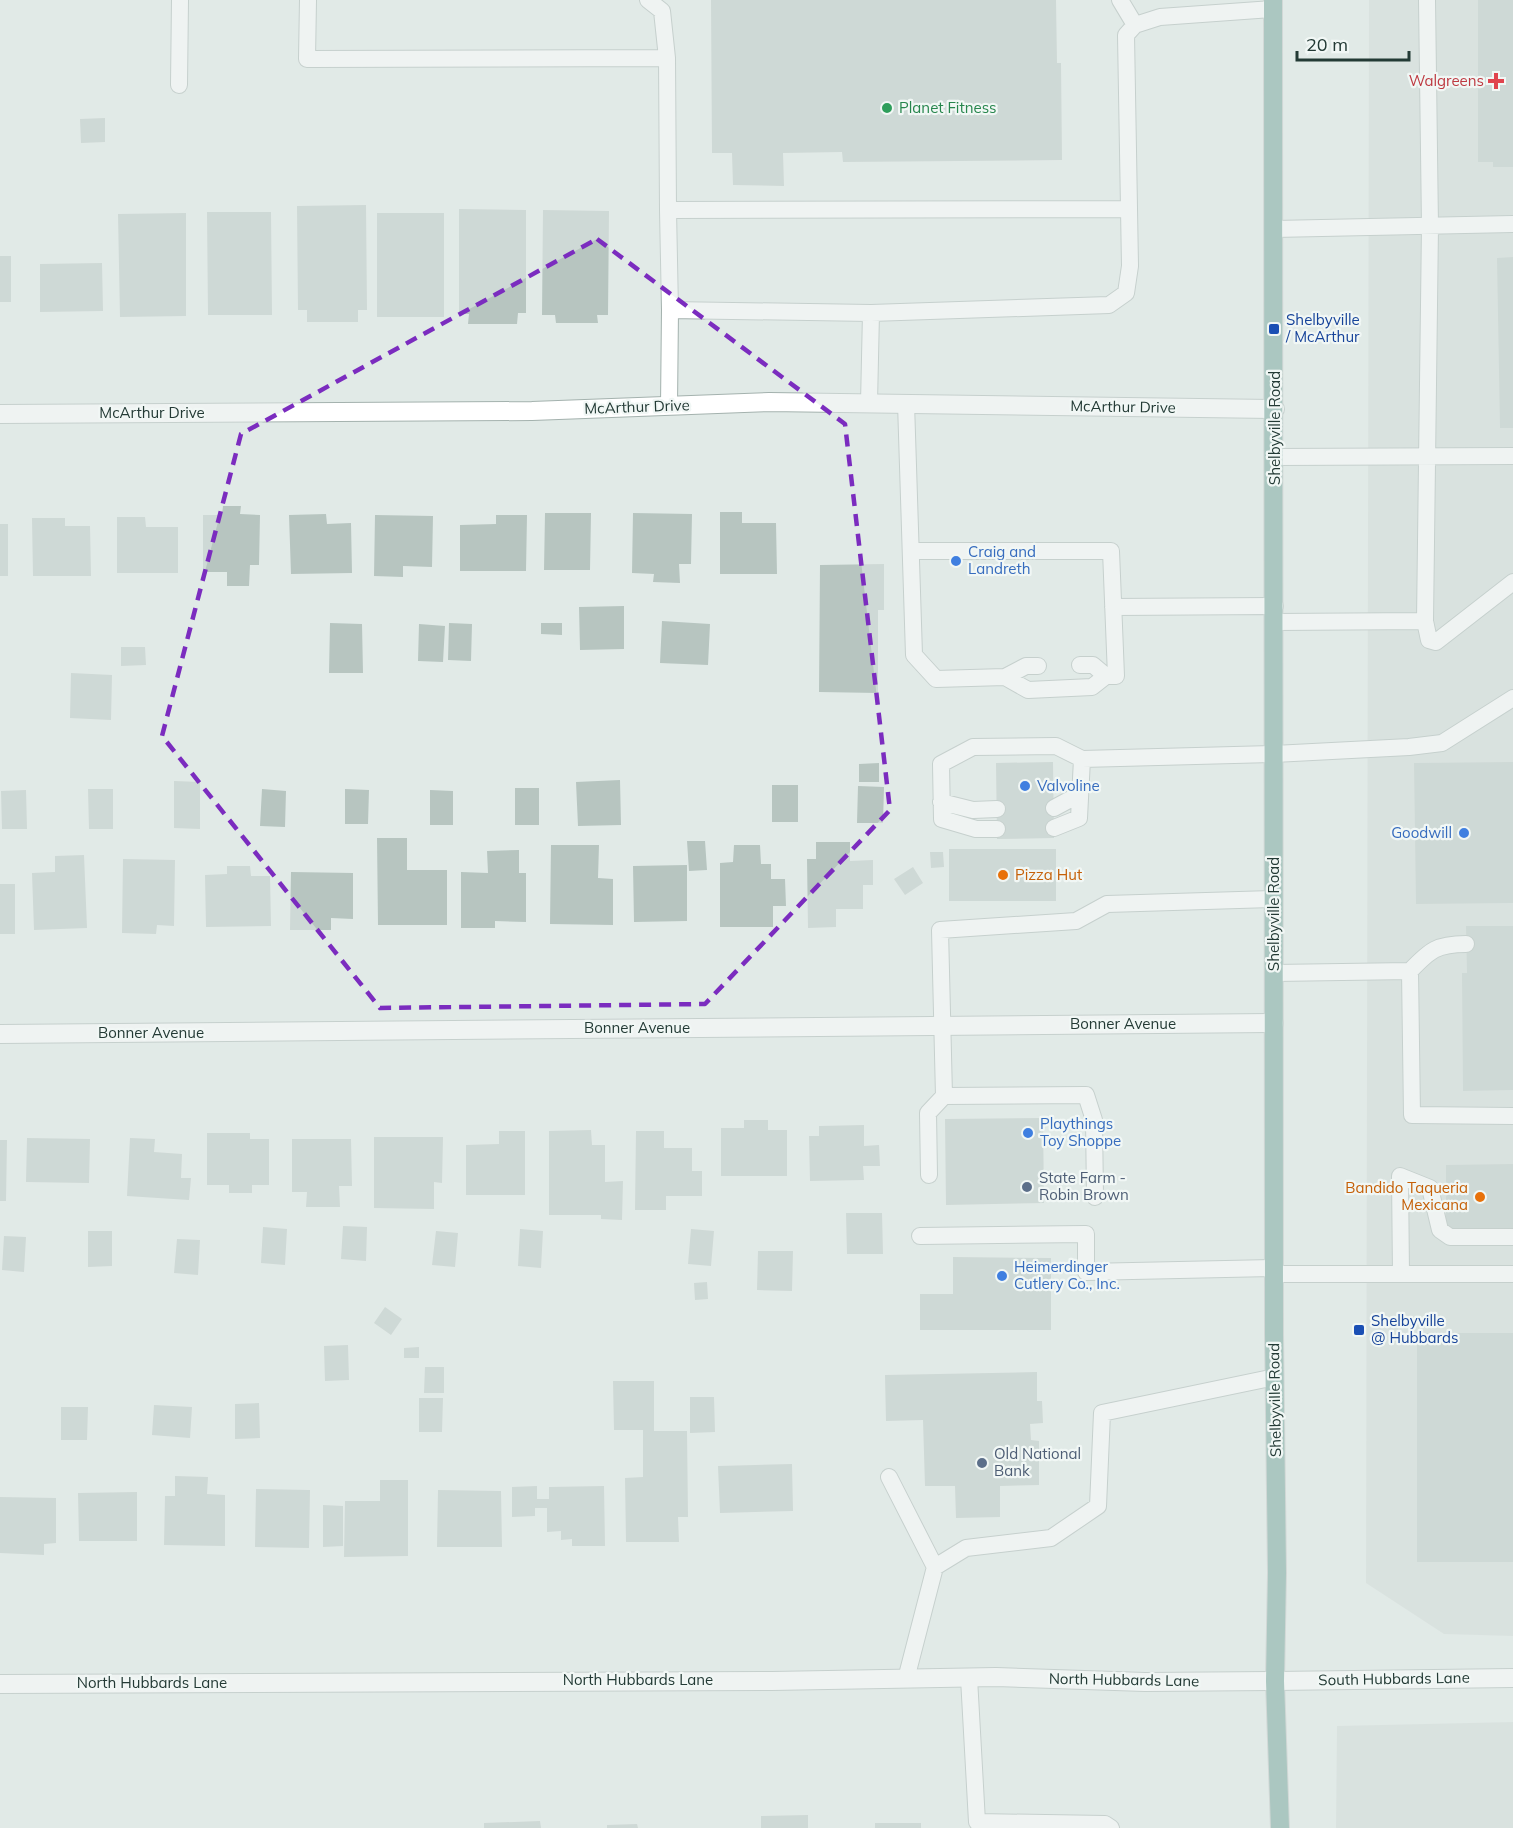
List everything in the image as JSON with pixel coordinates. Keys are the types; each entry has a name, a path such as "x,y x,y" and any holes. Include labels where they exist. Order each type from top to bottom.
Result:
{"main road":[{"name":"Shelbyville Road","path":"1273,4 1274,1271 1277,1572 1275,1681 1280,1828"}],"street":[{"name":"McArthur Drive","path":"0,414 532,411 769,402 1275,409"},
{"name":"Bonner Avenue","path":"0,1034 1274,1023"},
{"name":"North Hubbards Lane","path":"0,1684 969,1678 1145,1682 1275,1681"},
{"name":"South Hubbards Lane","path":"1275,1681 1513,1678"}],"lane":[{"path":"179,85 180,0"},
{"path":"308,0 307,59 667,58"},
{"path":"648,0 662,11 667,58 669,406"},
{"path":"1120,0 1135,25"},
{"path":"1427,0 1430,226 1425,621 1429,640 1436,642 1513,582"},
{"path":"670,310 871,313 1109,305 1126,293 1130,266 1126,35 1135,25 1160,17 1273,4"},
{"path":"668,210 1129,209"},
{"path":"1274,229 1513,224"},
{"path":"869,403 871,313"},
{"path":"906,404 915,655 936,679 1005,677 1026,666 1038,666"},
{"path":"1275,457 1513,456"},
{"path":"912,551 1111,551 1116,676 1106,676 1092,687 1028,690 1005,677"},
{"path":"1113,607 1425,621"},
{"path":"1080,665 1093,665 1106,676"},
{"path":"997,829 975,829 942,819 941,764 973,747 1056,746 1082,759 1274,754 1410,747 1442,743 1513,698"},
{"path":"1054,828 1079,818 1082,759"},
{"path":"1054,808 1080,794"},
{"path":"941,802 974,810 997,809"},
{"path":"929,1175 928,1113 944,1095 940,930 1076,921 1107,904 1274,899"},
{"path":"1466,944 1447,944 1430,950 1410,971 1412,1115 1513,1116"},
{"path":"1274,973 1410,971"},
{"path":"944,1095 1086,1095 1094,1120 1095,1197"},
{"path":"1401,1274 1400,1176 1430,1188 1440,1230 1450,1238 1513,1237"},
{"path":"920,1236 1086,1234 1086,1272 1274,1271 1513,1274"},
{"path":"935,1567 966,1548 1051,1538 1098,1506 1102,1413 1275,1377"},
{"path":"889,1477 935,1567 906,1679"},
{"path":"969,1678 977,1825 1105,1824 1111,1828"}],"highlighted area":[{"path":"597,239 845,424 890,810 705,1004 380,1008 162,736 241,434"}],"shaded area":[{"path":"1369,0 1513,0 1513,1636 1444,1634 1366,1583"},
{"path":"1513,1722 1513,1828 1336,1828 1337,1726"}],"building":[{"name":"Planet Fitness","path":"711,0 1056,0 1057,63 1061,63 1062,160 843,162 842,152 783,153 784,186 733,185 732,153 712,153"},
{"name":"Walgreens","path":"1478,0 1513,0 1513,167 1493,167 1493,162 1478,162"},
{"path":"105,118 105,142 81,143 80,119"},
{"path":"366,205 367,310 358,310 358,322 307,322 307,310 298,310 297,206"},
{"path":"459,209 526,210 526,313 518,313 517,324 468,324 469,314 459,314"},
{"path":"543,210 609,211 608,315 597,315 598,323 556,323 555,315 542,315"},
{"path":"207,212 271,212 272,315 208,315"},
{"path":"186,213 186,316 120,317 118,214"},
{"path":"377,213 444,213 444,317 377,317"},
{"path":"0,256 11,256 11,302 0,302"},
{"path":"1513,257 1513,428 1500,428 1497,258"},
{"path":"102,263 103,311 40,312 40,264"},
{"path":"223,506 241,506 240,514 260,515 259,565 250,565 249,586 227,586 227,572 203,572 203,515 222,515"},
{"path":"720,512 742,512 742,523 776,523 777,574 720,574"},
{"path":"545,513 591,513 590,570 544,570"},
{"path":"633,513 692,514 691,564 679,564 680,583 653,582 654,574 632,573"},
{"path":"326,514 327,524 351,523 352,573 291,574 289,515"},
{"path":"375,515 433,516 432,567 403,566 403,577 374,576"},
{"path":"496,515 527,515 526,571 460,571 460,525 496,524"},
{"path":"117,517 145,517 146,527 178,527 178,573 117,573"},
{"path":"32,518 65,518 65,526 90,526 91,576 33,576"},
{"path":"0,524 8,524 8,576 0,576"},
{"path":"884,564 884,610 878,610 878,693 819,692 820,565"},
{"path":"624,606 624,649 580,650 579,607"},
{"path":"662,621 710,624 708,665 660,663"},
{"path":"330,623 362,624 363,673 329,673"},
{"path":"449,623 472,624 471,661 448,660"},
{"path":"541,623 562,623 562,635 541,634"},
{"path":"419,624 445,626 443,662 418,661"},
{"path":"121,647 145,647 146,665 121,666"},
{"path":"71,673 112,675 111,720 70,718"},
{"name":"Valvoline","path":"1053,762 1054,838 997,839 996,763"},
{"name":"Goodwill","path":"1513,762 1513,903 1416,904 1414,763"},
{"path":"879,763 879,782 859,782 859,764"},
{"path":"620,780 621,825 578,826 576,782"},
{"path":"174,781 200,782 200,829 174,828"},
{"path":"772,785 798,785 798,822 772,822"},
{"path":"858,786 884,787 883,823 857,823"},
{"path":"515,788 539,788 539,825 515,825"},
{"path":"88,789 113,789 113,829 89,829"},
{"path":"262,789 286,791 285,827 260,826"},
{"path":"345,789 369,790 368,824 345,824"},
{"path":"26,790 27,829 2,829 1,791"},
{"path":"430,790 453,791 453,825 430,825"},
{"path":"377,838 407,838 407,870 447,870 447,925 378,925"},
{"path":"687,841 705,841 707,870 689,871"},
{"path":"816,842 850,842 850,861 873,860 873,885 863,885 863,909 836,909 836,927 808,928 807,859 816,859"},
{"path":"551,845 599,845 598,878 613,879 613,925 550,924"},
{"path":"734,845 760,845 761,864 771,864 771,879 785,879 786,906 773,906 773,927 720,927 720,863 733,862"},
{"name":"Pizza Hut","path":"949,849 1056,849 1056,901 949,901"},
{"path":"519,850 519,873 526,873 526,922 495,921 495,928 461,928 461,872 488,873 487,851"},
{"path":"930,852 943,852 944,867 931,868"},
{"path":"84,855 87,928 34,930 32,873 55,872 55,856"},
{"path":"123,859 175,860 174,926 157,925 156,934 122,933"},
{"path":"687,865 687,921 634,922 633,866"},
{"path":"227,866 250,866 251,876 270,876 271,926 206,927 205,875 227,874"},
{"path":"913,867 923,883 905,895 894,879"},
{"path":"291,872 353,873 353,919 331,918 331,930 290,930"},
{"path":"0,884 15,884 15,934 0,934"},
{"path":"1466,926 1513,926 1513,1090 1463,1091 1462,973 1467,973"},
{"path":"1043,1118 1044,1203 946,1205 945,1119"},
{"path":"744,1120 768,1120 768,1130 787,1130 787,1176 721,1176 721,1128 744,1128"},
{"path":"864,1125 864,1146 879,1145 880,1166 863,1166 864,1180 810,1181 809,1136 819,1136 819,1126"},
{"path":"591,1130 592,1145 605,1145 605,1182 623,1181 622,1220 601,1219 601,1215 549,1215 549,1131"},
{"path":"499,1131 525,1131 525,1195 466,1195 466,1145 499,1144"},
{"path":"636,1131 664,1131 664,1148 692,1148 692,1171 702,1171 702,1196 666,1196 666,1210 635,1210"},
{"path":"207,1133 250,1133 250,1139 269,1139 269,1185 252,1185 252,1193 229,1193 229,1185 207,1185"},
{"path":"374,1137 443,1137 442,1183 434,1182 434,1209 374,1208"},
{"path":"27,1138 90,1139 89,1183 26,1182"},
{"path":"130,1138 155,1139 154,1152 182,1154 181,1178 191,1178 189,1200 127,1196"},
{"path":"292,1139 351,1139 352,1186 339,1186 340,1207 306,1207 307,1192 292,1192"},
{"path":"0,1140 7,1140 6,1201 0,1201"},
{"name":"Bandido Taqueria Mexicana","path":"1513,1164 1513,1229 1446,1230 1446,1165"},
{"path":"846,1213 882,1213 883,1254 847,1254"},
{"path":"343,1226 367,1227 366,1261 341,1259"},
{"path":"263,1227 287,1229 285,1265 261,1263"},
{"path":"520,1229 543,1231 541,1268 518,1266"},
{"path":"691,1229 714,1231 711,1266 688,1264"},
{"path":"88,1231 112,1231 112,1266 88,1267"},
{"path":"436,1231 458,1233 455,1267 432,1265"},
{"path":"4,1236 26,1237 24,1272 2,1270"},
{"path":"177,1239 200,1240 198,1275 174,1273"},
{"path":"758,1251 793,1251 792,1291 757,1290"},
{"name":"Heimerdinger Cutlery Co., Inc.","path":"953,1257 1051,1258 1051,1330 920,1330 920,1294 953,1294"},
{"path":"707,1282 708,1299 695,1300 694,1283"},
{"path":"385,1307 402,1319 391,1335 374,1323"},
{"path":"1417,1333 1513,1333 1513,1562 1417,1562"},
{"path":"348,1345 349,1380 325,1381 324,1346"},
{"path":"419,1347 419,1358 404,1358 404,1348"},
{"path":"425,1367 444,1367 444,1393 424,1393"},
{"name":"Old National Bank","path":"1037,1372 1037,1401 1042,1401 1043,1423 1030,1424 1031,1440 1039,1441 1039,1485 1000,1486 1000,1517 956,1518 955,1486 925,1486 923,1420 886,1421 885,1375"},
{"path":"613,1381 654,1381 654,1431 687,1431 688,1517 678,1517 679,1542 626,1542 625,1478 643,1477 643,1430 614,1430"},
{"path":"690,1397 714,1397 715,1432 690,1433"},
{"path":"419,1398 443,1398 442,1432 419,1432"},
{"path":"259,1403 260,1438 235,1439 235,1404"},
{"path":"154,1405 192,1407 190,1438 152,1435"},
{"path":"61,1407 88,1407 87,1440 61,1440"},
{"path":"792,1464 793,1511 720,1513 718,1466"},
{"path":"175,1476 208,1477 207,1494 225,1495 225,1546 164,1545 165,1496 175,1496"},
{"path":"380,1480 408,1480 408,1556 344,1557 345,1501 380,1501"},
{"path":"537,1486 537,1499 549,1499 549,1487 604,1486 605,1546 572,1546 572,1539 561,1540 561,1531 547,1532 547,1508 535,1508 535,1516 512,1517 512,1487"},
{"path":"256,1489 310,1490 309,1548 255,1547"},
{"path":"438,1490 501,1491 502,1547 437,1547"},
{"path":"137,1492 137,1541 79,1541 78,1493"},
{"path":"0,1497 56,1498 56,1543 44,1544 44,1555 0,1553"},
{"path":"323,1505 343,1506 343,1546 323,1547"},
{"path":"808,1815 808,1828 761,1828 761,1816"},
{"path":"540,1821 541,1828 484,1828 484,1823"},
{"path":"875,1823 921,1823 921,1828 875,1828"},
{"path":"637,1824 638,1828 607,1828 607,1825"}],"place":[{"name":"Walgreens","path":"1496,81"},
{"name":"Planet Fitness","path":"887,108"},
{"name":"Shelbyville / McArthur","path":"1274,329"},
{"name":"Craig and Landreth","path":"956,561"},
{"name":"Valvoline","path":"1025,786"},
{"name":"Goodwill","path":"1464,833"},
{"name":"Pizza Hut","path":"1003,875"},
{"name":"Playthings Toy Shoppe","path":"1028,1133"},
{"name":"State Farm - Robin Brown","path":"1027,1187"},
{"name":"Bandido Taqueria Mexicana","path":"1480,1197"},
{"name":"Heimerdinger Cutlery Co., Inc.","path":"1002,1276"},
{"name":"Shelbyville @ Hubbards","path":"1359,1330"},
{"name":"Old National Bank","path":"982,1463"}]}
